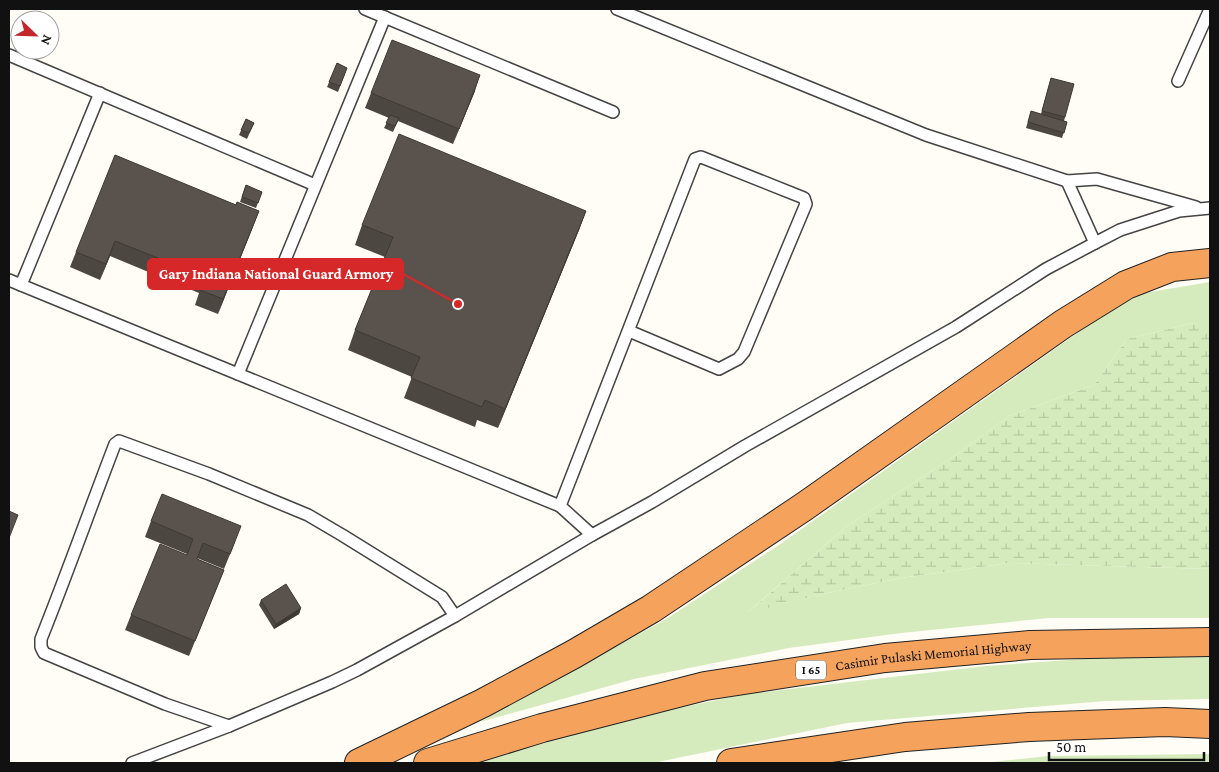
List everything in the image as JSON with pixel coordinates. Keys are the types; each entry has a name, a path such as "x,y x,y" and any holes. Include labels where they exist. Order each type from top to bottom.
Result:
{"highway":[{"path":"359,763 483,703 574,654 651,609 805,506 1062,324 1126,285 1172,267 1210,263"},
{"name":"Casimir Pulaski Memorial Highway","path":"428,763 542,728 705,686 857,662 1030,645 1207,642"},
{"path":"731,763 905,737 1029,727 1165,722 1210,724"},
{"path":"815,763 905,737"}],"lane":[{"path":"365,9 613,112"},
{"path":"617,9 926,135 1067,181 1097,179 1207,208"},
{"path":"1178,81 1210,9"},
{"path":"238,374 385,17"},
{"path":"9,56 100,93 315,186"},
{"path":"21,285 100,93"},
{"path":"560,506 695,159 701,157 804,198 806,204 744,352 738,359 719,369 629,331"},
{"path":"1067,181 1095,243"},
{"path":"132,763 229,726 332,682 455,616 745,446 956,327 1046,268 1120,230 1179,211 1207,208"},
{"path":"9,280 560,506 592,535"},
{"path":"229,726 165,704 44,653 41,647 41,638 62,588 115,444 119,441 209,474 308,515 442,597 455,616"}],"green space":[{"path":"1210,282 1210,323 1193,323 1127,339 1094,385 1009,416 956,455 847,526 748,612 901,578 1009,563 1210,569 1210,618 1049,618 901,633 789,648 634,679 480,722 668,618 782,543 1104,314 1144,293"},
{"path":"1193,323 1210,323 1210,569 1009,563 901,578 818,595 747,613 847,526 956,455 1009,416 1094,385 1127,339"},
{"path":"1140,655 1210,657 1210,699 1105,701 847,723 653,763 473,763 563,732 746,694 986,666"},
{"path":"1210,754 1210,763 982,763 1048,756"}],"building":[{"path":"392,40 480,75 459,129 371,93"},
{"path":"337,63 347,68 340,86 329,82"},
{"path":"1051,78 1074,84 1065,117 1042,111"},
{"path":"1031,111 1067,122 1064,133 1028,122"},
{"path":"390,115 399,118 395,126 386,123"},
{"path":"246,119 254,123 249,133 241,130"},
{"path":"399,134 586,211 505,409 485,400 482,407 411,378 420,357 355,330 393,237 362,225"},
{"path":"115,155 236,205 237,202 259,211 223,299 200,290 206,277 115,241 106,264 76,252"},
{"path":"246,185 262,192 258,203 242,197"},
{"path":"162,494 241,526 230,554 203,543 197,559 224,570 195,641 131,615 160,544 187,555 193,539 151,521"},
{"path":"9,511 18,515 9,538"},
{"path":"286,584 301,608 276,624 261,600"}],"place":[{"name":"Gary Indiana National Guard Armory","path":"458,304"}]}
